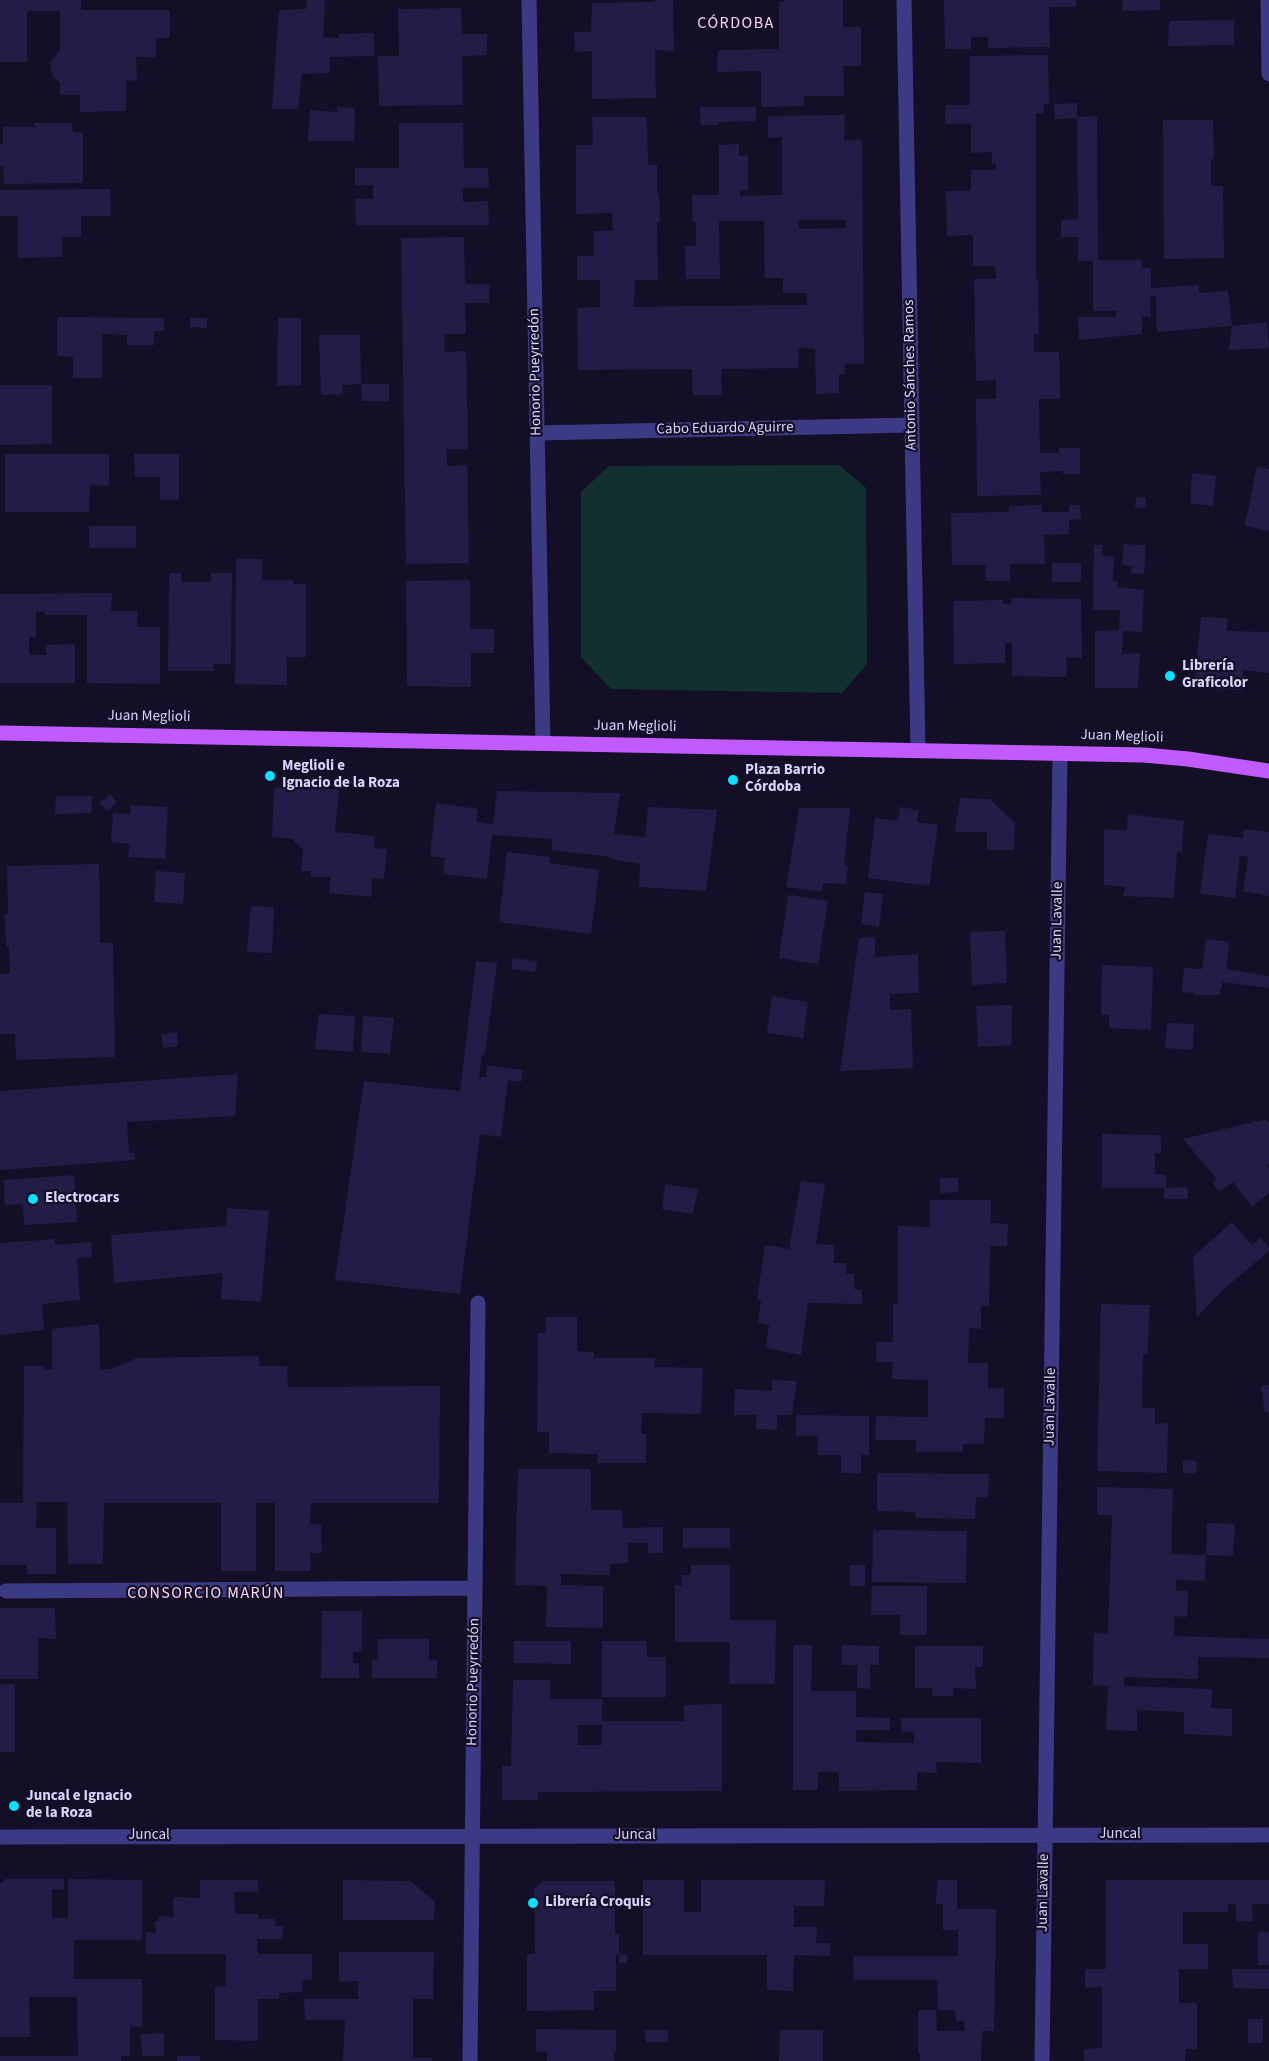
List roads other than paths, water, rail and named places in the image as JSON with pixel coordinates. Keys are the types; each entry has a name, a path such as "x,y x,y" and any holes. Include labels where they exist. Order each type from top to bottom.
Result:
{"main road":[{"name":"Juan Meglioli","path":"0,733 1060,753 1166,757 1269,771"}],"street":[{"name":"Honorio Pueyrredón","path":"530,0 543,743"},
{"name":"Antonio Sánches Ramos","path":"904,0 918,750"},
{"path":"1268,0 1269,74"},
{"name":"Cabo Eduardo Aguirre","path":"537,433 912,425"},
{"name":"Juan Lavalle","path":"1042,2061 1060,753"},
{"name":"Honorio Pueyrredón","path":"470,2061 478,1303"},
{"path":"6,1591 475,1588"},
{"name":"Juncal","path":"0,1837 1269,1834"}],"place":[{"name":"Librería Graficolor","path":"1170,676"},
{"name":"Meglioli e Ignacio de la Roza","path":"270,776"},
{"name":"Plaza Barrio Córdoba","path":"733,780"},
{"name":"Electrocars","path":"33,1199"},
{"name":"Juncal e Ignacio de la Roza","path":"14,1806"},
{"name":"Librería Croquis","path":"533,1903"}],"district":[{"name":"CÓRDOBA","path":"736,24"},
{"name":"CONSORCIO MARÚN","path":"206,1594"}]}
